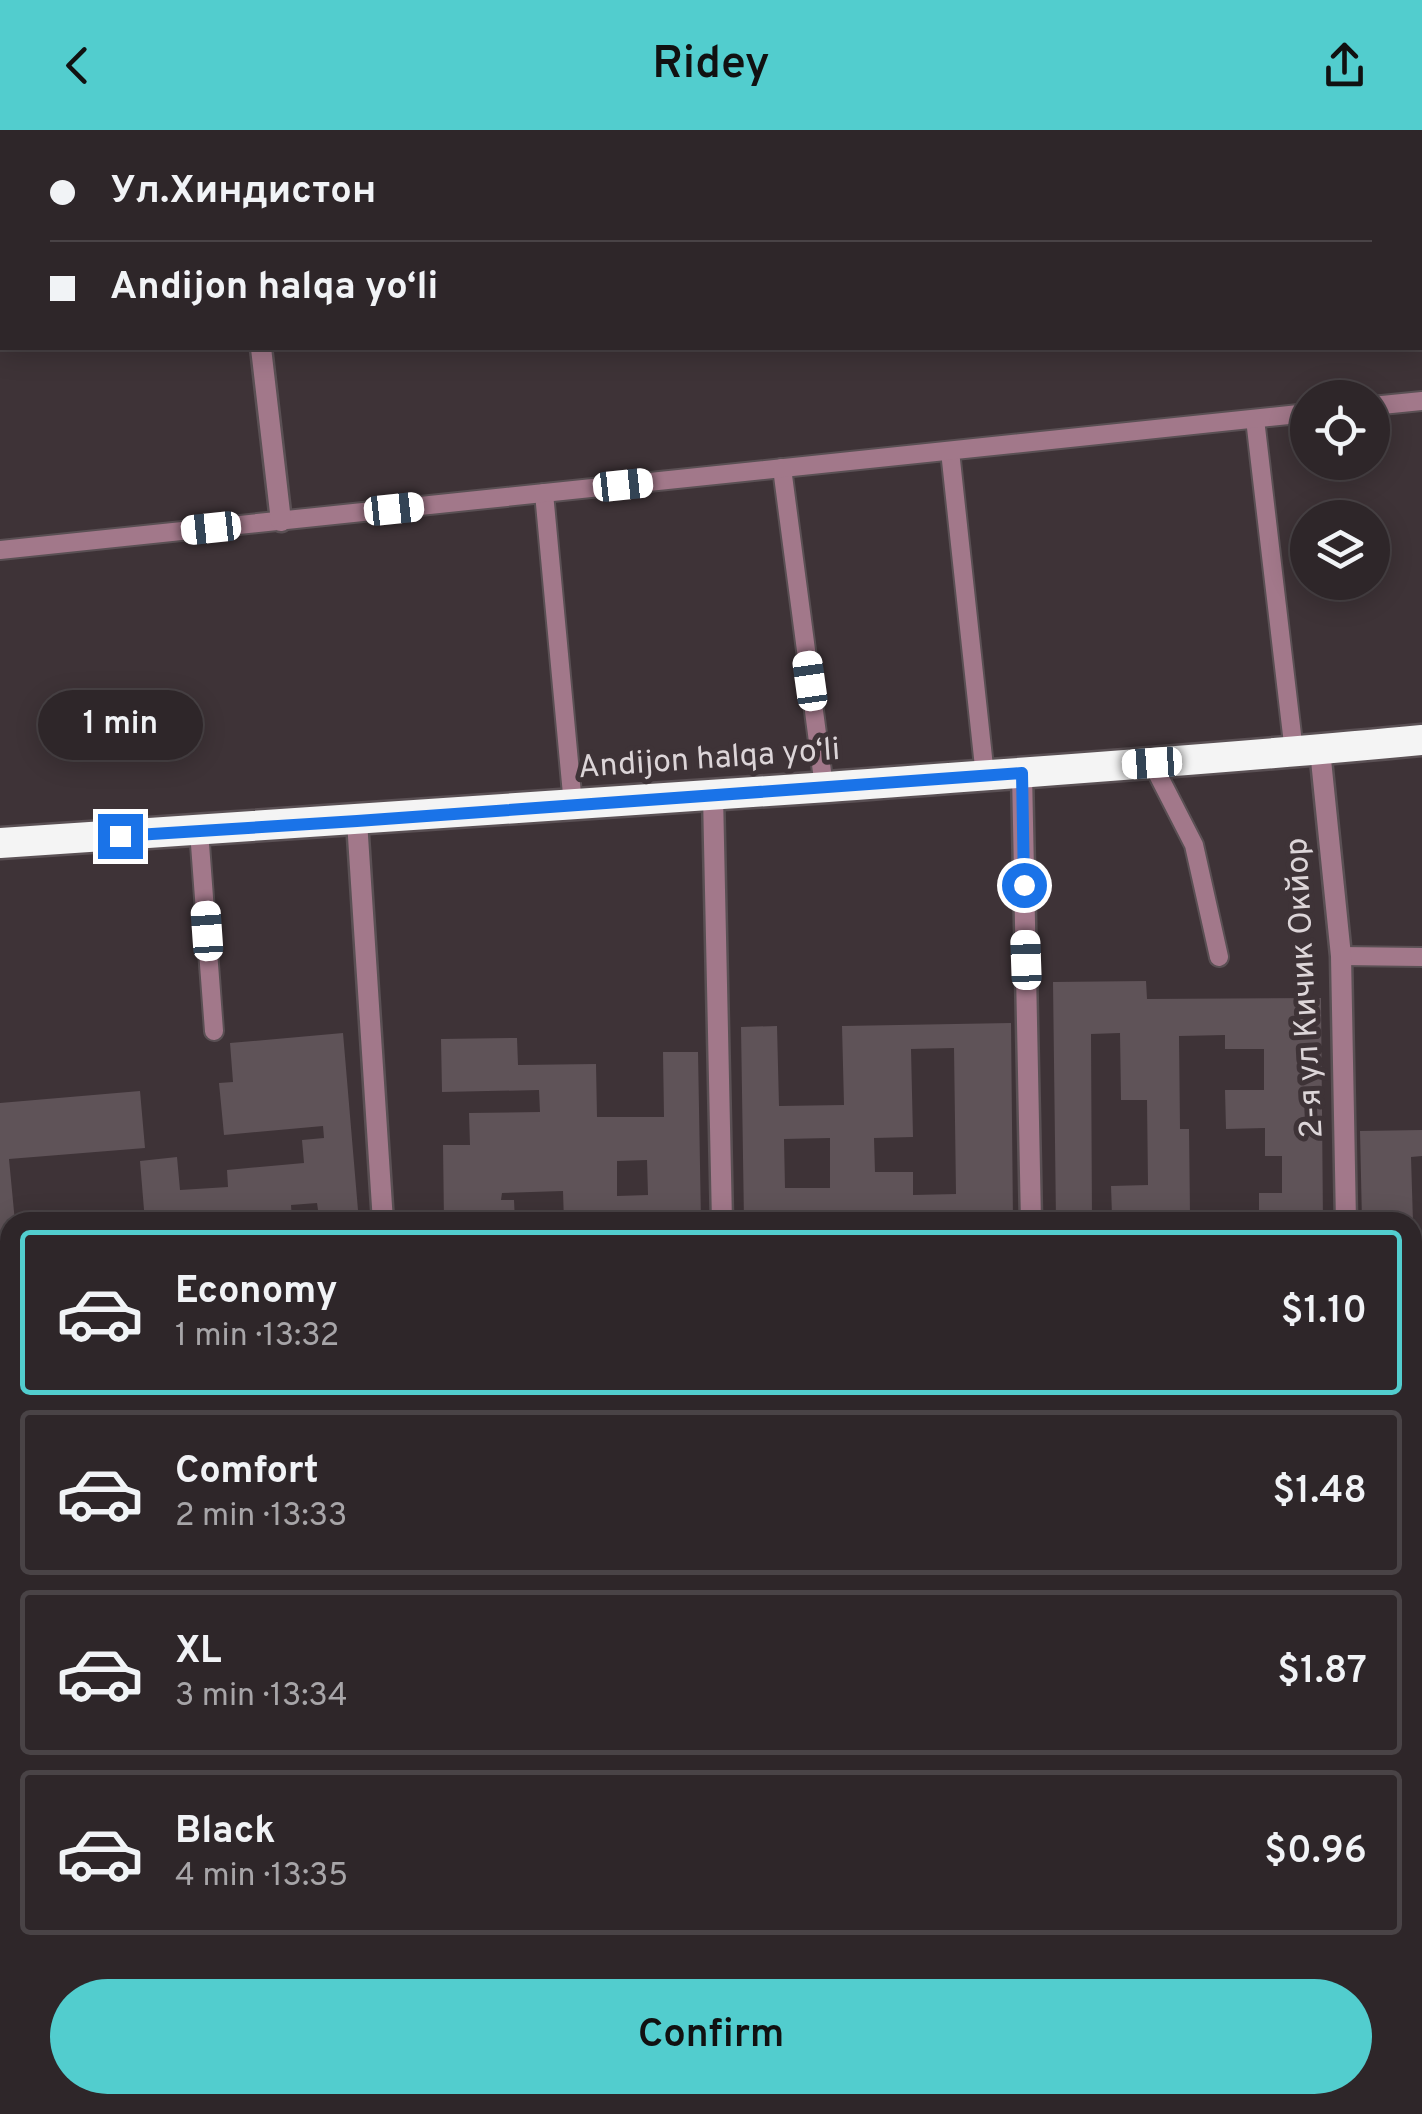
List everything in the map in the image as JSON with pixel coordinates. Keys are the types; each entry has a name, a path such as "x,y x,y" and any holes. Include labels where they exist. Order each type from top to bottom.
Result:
{"highway":[{"name":"Andijon halqa yo‘li","path":"0,843 985,776 1422,740"}],"street":[{"path":"261,350 281,521"},
{"name":"2-я ул Кичик Окйор","path":"1307,751 1341,956 1346,1212"},
{"path":"1022,773 1032,1212"},
{"path":"713,795 722,1212"},
{"path":"357,821 382,1212"}],"lane":[{"path":"1390,404 1422,401"},
{"path":"0,550 1290,415"},
{"path":"1255,418 1307,751"},
{"path":"950,451 985,776"},
{"path":"782,468 824,787"},
{"path":"544,493 573,805"},
{"path":"1152,763 1194,845 1219,957"},
{"path":"199,831 214,1031"},
{"path":"1341,956 1422,957"}],"building":[{"path":"1146,981 1147,999 1321,998 1323,1212 1259,1212 1259,1193 1282,1193 1282,1156 1265,1156 1265,1128 1226,1129 1225,1090 1264,1090 1264,1049 1225,1049 1225,1035 1179,1036 1180,1129 1189,1129 1190,1212 1112,1212 1111,1186 1148,1185 1147,1100 1121,1100 1120,1033 1091,1034 1092,1212 1056,1212 1053,982"},
{"path":"1011,1023 1013,1212 744,1212 741,1027 777,1026 779,1106 844,1105 842,1026","holes":["954,1048 956,1194 913,1195 913,1172 875,1172 874,1138 913,1137 911,1049","830,1138 830,1188 785,1188 784,1139"]},
{"path":"343,1033 358,1212 318,1212 317,1203 291,1205 292,1212 144,1212 140,1161 177,1157 180,1190 228,1187 227,1170 304,1163 302,1140 324,1138 323,1126 224,1135 219,1083 233,1082 230,1043"},
{"path":"517,1038 518,1065 596,1064 597,1117 664,1117 663,1052 698,1052 701,1212 564,1212 563,1191 502,1193 501,1200 514,1200 515,1212 444,1212 443,1145 470,1145 469,1113 540,1112 539,1090 442,1092 441,1039","holes":["647,1160 648,1195 617,1196 617,1161"]},
{"path":"140,1091 145,1148 9,1159 14,1212 0,1212 0,1103"},
{"path":"1422,1130 1422,1156 1411,1157 1413,1212 1362,1212 1360,1131"}],"route":[{"path":"120,836 1022,773 1024,885"}]}
